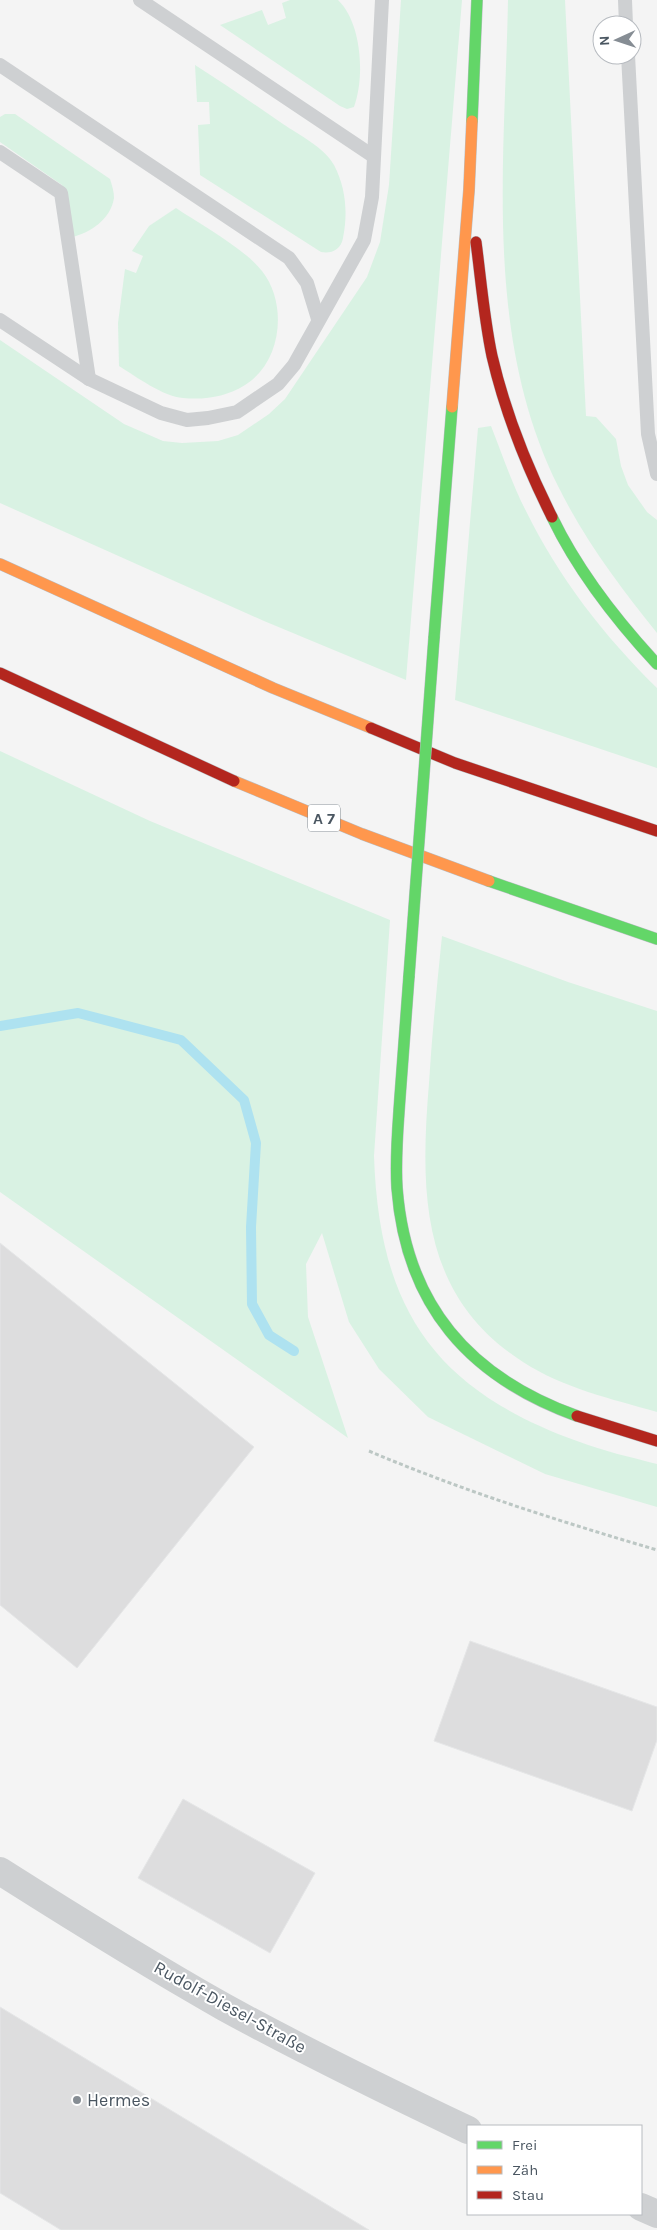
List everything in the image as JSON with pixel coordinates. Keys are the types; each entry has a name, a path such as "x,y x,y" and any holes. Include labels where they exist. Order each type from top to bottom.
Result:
{"highway":[{"path":"477,0 469,190 396,1146 398,1198 407,1247 421,1290 445,1330 476,1362 517,1390 555,1410 604,1428 657,1441"},
{"path":"469,190 492,356 529,468 544,501 586,574 625,628 657,664"},
{"path":"0,564 273,688 446,759 657,831"},
{"name":"A 7","path":"0,673 123,732 360,834 496,884 657,939"}],"street":[{"name":"Rudolf-Diesel-Straße","path":"0,1871 90,1928 225,2007 360,2078 467,2130"},
{"path":"642,2207 657,2214"}],"lane":[{"path":"140,0 373,156"},
{"path":"625,0 626,15"},
{"path":"0,320 89,379 161,413 187,420 237,412 278,384 294,365 318,319 347,273 364,240 372,197 381,1"},
{"path":"0,65 289,258 307,284 318,319"},
{"path":"629,65 648,434 657,474"},
{"path":"0,152 60,193 89,379"}],"path":[{"path":"369,1451 438,1480 657,1550"}],"green space":[{"path":"290,0 338,0 346,10 357,36 359,51 360,81 354,107 347,109 340,106 220,25 262,10 268,25 286,18 282,3"},
{"path":"401,0 462,0 406,680 264,621 0,503 0,340 124,424 163,441 182,443 218,441 238,435 269,414 285,399 367,277 380,242 389,185"},
{"path":"508,0 565,0 586,416 596,417 616,439 621,466 628,485 647,512 657,520 657,633 603,562 568,506 534,428 518,369 508,309 504,247 504,123"},
{"path":"195,65 311,142 330,159 341,183 346,210 345,229 342,242 338,248 332,252 321,252 200,175 198,125 210,124 209,102 197,102"},
{"path":"5,114 15,114 110,179 114,198 109,212 99,224 86,232 72,237 62,185 0,142 0,117"},
{"path":"176,208 222,237 254,262 270,284 276,300 277,332 267,362 257,375 245,385 215,397 191,399 175,397 150,385 119,366 118,323 125,269 136,273 143,256 132,251 149,226"},
{"path":"491,426 521,501 553,560 601,627 657,688 657,768 455,700 478,428"},
{"path":"0,751 150,821 390,920 374,1156 378,1209 388,1257 402,1299 423,1336 451,1368 485,1396 527,1420 577,1441 657,1464 657,1507 545,1474 428,1417 379,1369 349,1322 322,1233 306,1264 308,1317 348,1438 0,1192"},
{"path":"442,936 568,982 657,1011 657,1412 571,1386 523,1362 489,1336 464,1306 446,1273 434,1239 428,1202 425,1163 430,1065"}],"building":[{"path":"0,1243 254,1447 77,1668 0,1605"},
{"path":"470,1641 657,1707 657,1740 632,1811 434,1741"},
{"path":"183,1799 315,1873 270,1953 138,1878"},
{"name":"Hermes","path":"0,2007 369,2230 61,2230 0,2193"}],"waterway":[{"path":"0,1026 78,1013 181,1040 244,1100 256,1143 251,1227 252,1304 269,1335 294,1351"}],"traffic: fast":[{"path":"472,121 477,0"},
{"path":"434,638 452,407"},
{"path":"552,517 586,576 627,630 657,664"},
{"path":"409,976 434,638"},
{"path":"489,881 657,939"},
{"path":"409,976 396,1176 403,1230 414,1268 429,1301 450,1331 475,1358 505,1380 539,1400 577,1416"}],"traffic: slow":[{"path":"452,407 469,190 472,121"},
{"path":"0,564 273,688 371,728"},
{"path":"234,781 362,834 489,881"}],"traffic: jam":[{"path":"476,242 487,328 497,377 517,438 533,478 552,517"},
{"path":"0,673 234,781"},
{"path":"371,728 455,763 657,831"},
{"path":"577,1416 657,1441"}],"place":[{"name":"Hermes","path":"77,2100"}]}
